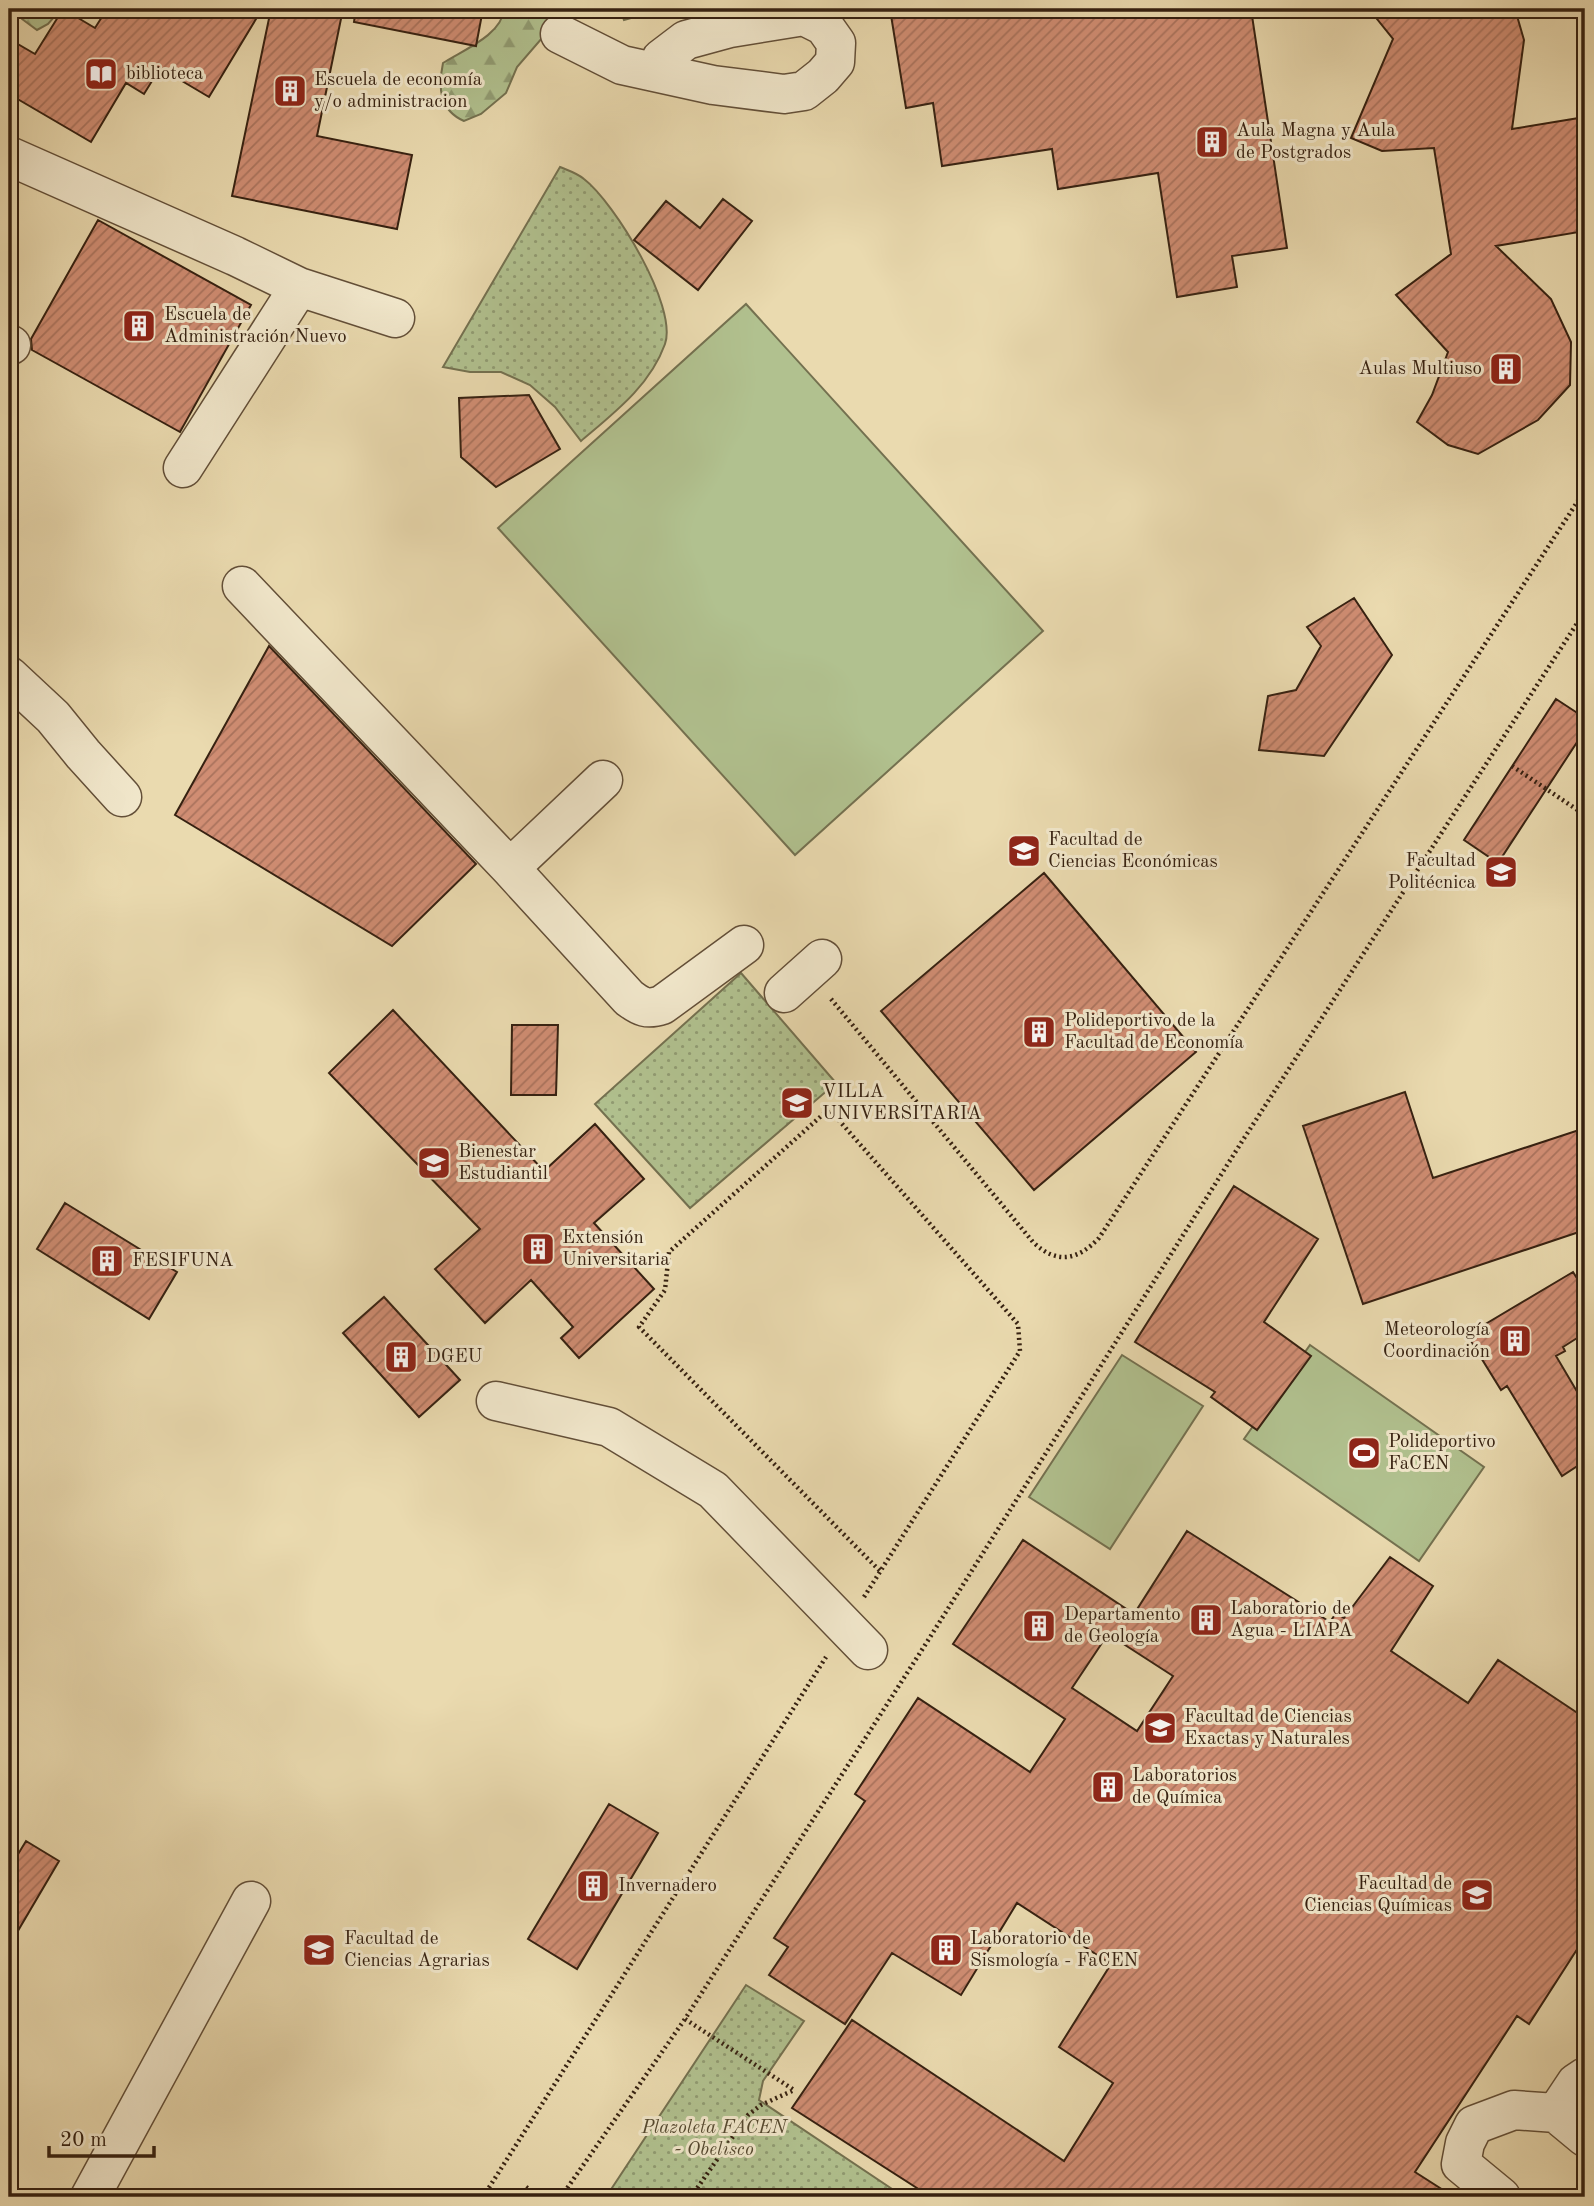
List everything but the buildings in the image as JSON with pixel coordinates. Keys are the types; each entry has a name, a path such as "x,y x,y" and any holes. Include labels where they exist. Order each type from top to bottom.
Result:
{"lane":[{"path":"560,34 622,65 656,72"},
{"path":"9,156 299,287 395,318"},
{"path":"183,468 299,287"},
{"path":"242,586 510,868 629,998 640,1006 650,1009 662,1006 744,945"},
{"path":"9,676 53,718 122,797"},
{"path":"510,868 603,780"},
{"path":"496,1401 609,1427 713,1490 857,1638"},
{"path":"90,2197 251,1901"},
{"path":"1556,2113 1576,2083 1585,2077"},
{"path":"1501,2197 1461,2164 1465,2143 1474,2125 1514,2110 1556,2113 1585,2137"}],"path":[{"path":"804,975 1043,1252 1059,1257 1074,1257 1086,1251 1099,1238 1585,489"},
{"path":"561,2197 685,2019 927,1642 1249,1131 1585,611"},
{"path":"1512,766 1585,815"},
{"path":"483,2197 857,1638 880,1571 1020,1351 1018,1324 830,1109 669,1252 665,1290 639,1327 880,1571"},
{"path":"685,2019 794,2090 761,2105 748,2115 691,2197"},
{"path":"526,2187 540,2197"}],"green space":[{"path":"20,9 61,9 48,24 37,30 22,19"},
{"path":"504,9 553,9 549,30 517,67 506,93 481,114 464,121 449,111 442,97 443,63 489,34 502,18"},
{"path":"620,9 650,9 624,20"},
{"path":"560,167 581,177 597,191 626,231 653,281 662,305 666,327 665,344 641,386 581,441 555,407 530,385 501,372 470,372 443,367"},
{"path":"746,304 1043,631 795,855 498,528"},
{"path":"741,973 836,1083 690,1208 595,1104"},
{"name":"Polideportivo FaCEN","path":"1310,1345 1484,1467 1419,1561 1244,1439"},
{"path":"1122,1355 1203,1406 1110,1549 1029,1497"},
{"name":"Plazoleta FACEN - Obelisco","path":"746,1985 804,2021 763,2081 759,2100 904,2197 606,2197"}],"place":[{"name":"biblioteca","path":"101,74"},
{"name":"Escuela de economía y/o administracion","path":"290,91"},
{"name":"Aula Magna y Aula de Postgrados","path":"1212,142"},
{"name":"Escuela de Administración Nuevo","path":"139,326"},
{"name":"Aulas Multiuso","path":"1506,369"},
{"name":"Facultad de Ciencias Económicas","path":"1024,851"},
{"name":"Facultad Politécnica","path":"1501,872"},
{"name":"Polideportivo de la Facultad de Economía","path":"1039,1032"},
{"name":"VILLA UNIVERSITARIA","path":"797,1103"},
{"name":"Bienestar Estudiantil","path":"434,1163"},
{"name":"Extensión Universitaria","path":"538,1249"},
{"name":"FESIFUNA","path":"107,1261"},
{"name":"Meteorología Coordinación","path":"1515,1341"},
{"name":"DGEU","path":"401,1357"},
{"name":"Polideportivo FaCEN","path":"1364,1453"},
{"name":"Laboratorio de Agua - LIAPA","path":"1206,1620"},
{"name":"Departamento de Geología","path":"1039,1626"},
{"name":"Facultad de Ciencias Exactas y Naturales","path":"1160,1728"},
{"name":"Laboratorios de Química","path":"1108,1787"},
{"name":"Invernadero","path":"593,1886"},
{"name":"Facultad de Ciencias Químicas","path":"1477,1895"},
{"name":"Facultad de Ciencias Agrarias","path":"319,1950"},
{"name":"Laboratorio de Sismología - FaCEN","path":"946,1950"}]}
